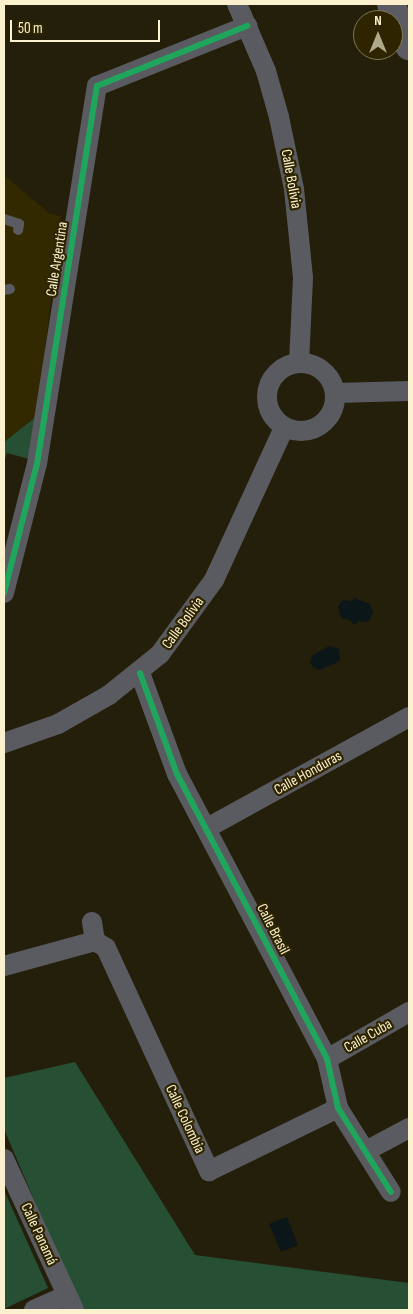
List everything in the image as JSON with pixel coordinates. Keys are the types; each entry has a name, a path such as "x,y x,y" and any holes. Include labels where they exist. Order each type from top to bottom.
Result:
{"street":[{"name":"Calle Bolivia","path":"237,4 247,26 279,117 294,189 303,278 299,363"},
{"path":"391,4 409,46"},
{"name":"Calle Argentina","path":"4,594 37,464 97,86 247,26"},
{"path":"299,363 319,368 330,379 335,393 331,414 320,426 305,432 284,428 269,412 267,390 278,371 299,363"},
{"path":"335,393 409,391"},
{"name":"Calle Bolivia","path":"4,744 58,724 109,695 140,672 180,632 214,580 284,428"},
{"name":"Calle Brasil","path":"140,672 177,774 327,1059 338,1108 391,1192"},
{"name":"Calle Honduras","path":"207,828 409,717"},
{"name":"Calle Colombia","path":"4,966 94,931 106,948 209,1171 338,1108"},
{"name":"Calle Cuba","path":"327,1059 409,1012"},
{"path":"366,1151 409,1128"},
{"name":"Calle Panamá","path":"4,1159 71,1303"},
{"path":"34,1310 71,1303"}],"lane":[{"path":"4,219 19,224 18,230"}],"shaded area":[{"path":"4,175 50,214 61,216 37,416 4,442"},
{"path":"354,598 370,604 373,613 368,622 359,621 354,625 350,620 341,618 338,606 343,600 352,601"},
{"path":"329,646 339,649 340,661 320,670 314,668 310,663 312,656"},
{"path":"287,1217 298,1245 281,1252 269,1224"}],"green space":[{"path":"37,416 29,459 7,453 4,463 4,442"},
{"path":"75,1062 195,1255 409,1283 409,1310 81,1310 4,1129 4,1078"},
{"path":"4,1190 48,1288 4,1309"}],"cycle path":[{"path":"4,593 37,464 97,86 247,26"},
{"path":"140,673 177,774 327,1059 338,1108 391,1192"}]}
